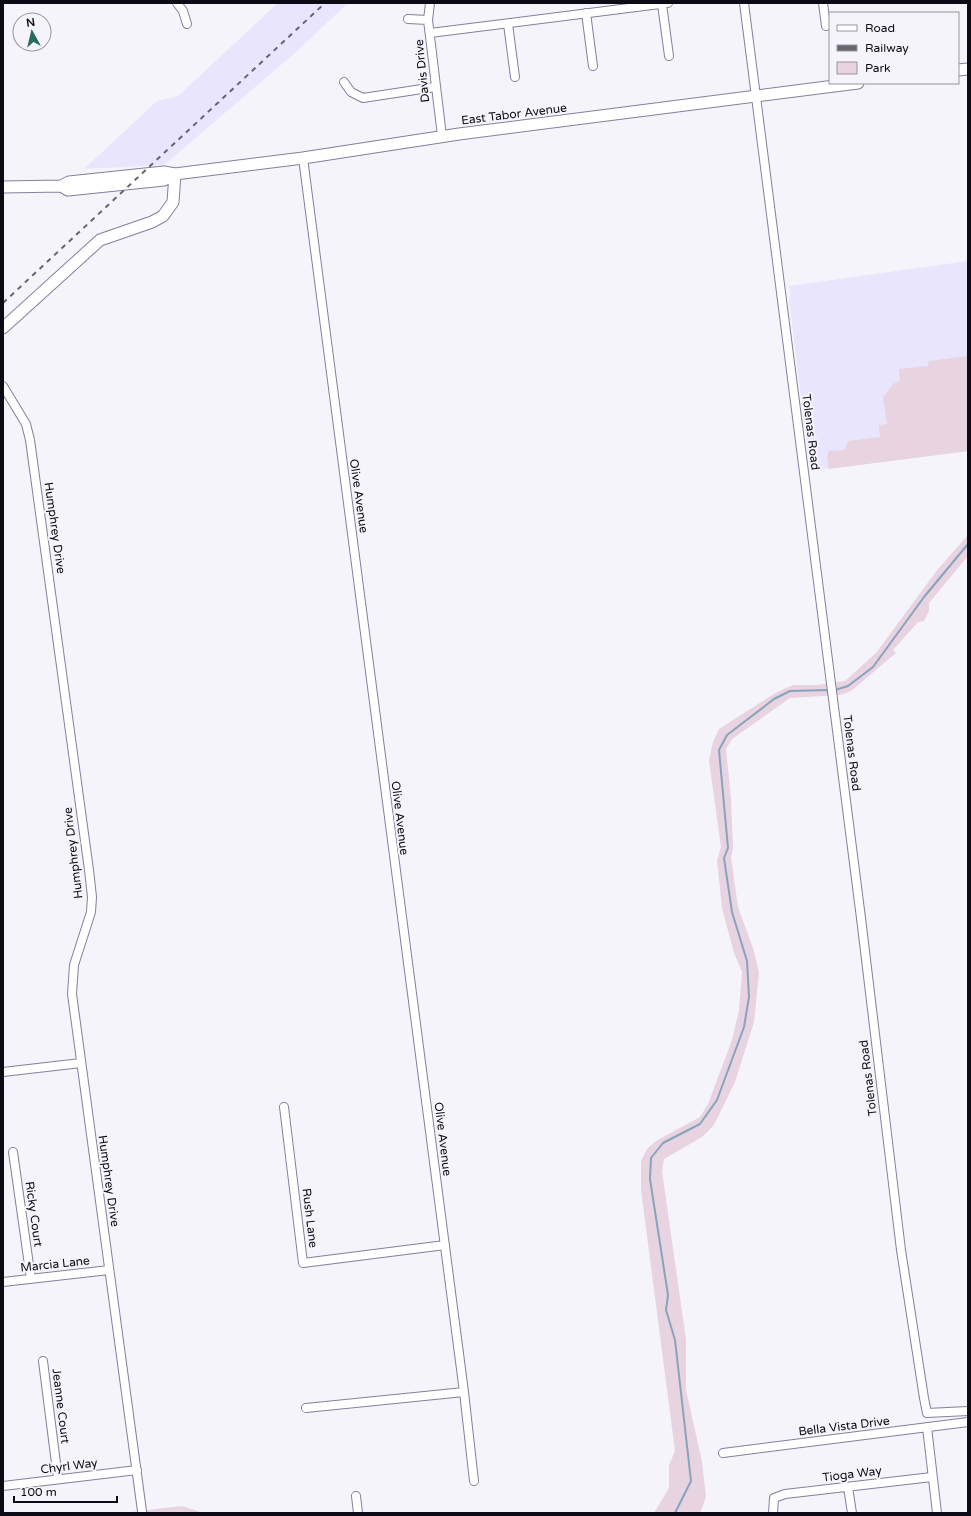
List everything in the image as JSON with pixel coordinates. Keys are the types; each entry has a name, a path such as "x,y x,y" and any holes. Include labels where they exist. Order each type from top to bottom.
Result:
{"main road":[{"name":"East Tabor Avenue","path":"3,187 61,186 69,182 164,172 175,174 303,158 442,136 850,84"},
{"path":"3,328 100,240 152,222 163,216 173,202 175,174"}],"street":[{"path":"177,3 183,11 186,24"},
{"name":"Davis Drive","path":"430,3 428,20 442,136"},
{"path":"430,33 665,3 669,56"},
{"name":"Tolenas Road","path":"744,3 831,683 901,1250 927,1413 968,1411"},
{"path":"823,3 826,26"},
{"path":"586,13 592,66"},
{"path":"408,20 428,20"},
{"path":"508,24 515,77"},
{"path":"344,82 351,92 364,98 435,87"},
{"name":"Olive Avenue","path":"303,158 464,1392 474,1482"},
{"name":"Humphrey Drive","path":"3,386 26,424 30,440 89,870 92,897 91,912 74,965 72,994 142,1511"},
{"path":"3,1072 81,1063"},
{"name":"Rush Lane","path":"284,1107 303,1262 445,1245"},
{"name":"Ricky Court","path":"13,1152 31,1279"},
{"name":"Marcia Lane","path":"3,1282 109,1270"},
{"name":"Jeanne Court","path":"43,1360 58,1479"},
{"path":"306,1408 464,1392"},
{"name":"Bella Vista Drive","path":"723,1453 968,1422"},
{"path":"927,1428 937,1513"},
{"name":"Chyrl Way","path":"3,1486 137,1470"},
{"name":"Tioga Way","path":"772,1513 774,1498 785,1494 932,1477"},
{"path":"848,1487 852,1513"},
{"path":"356,1496 358,1513"}],"shaded area":[{"path":"278,3 348,3 296,52 164,165 84,169 157,101 178,96"},
{"path":"968,261 968,451 810,471 789,298 791,295 789,286"}],"green space":[{"path":"968,356 968,451 829,469 827,458 829,451 844,450 848,441 880,437 879,425 887,424 883,397 893,384 900,381 899,369 928,366 929,361"},
{"path":"968,535 968,556 929,603 929,611 924,621 918,622 893,650 896,653 851,691 840,695 790,698 732,739 726,749 731,799 733,849 731,857 738,907 754,951 759,973 754,1022 735,1082 714,1125 702,1137 664,1159 662,1171 686,1340 686,1390 702,1462 706,1497 700,1513 654,1513 669,1488 669,1465 675,1451 641,1190 641,1161 647,1149 656,1141 700,1117 708,1104 732,1040 739,1010 742,972 734,953 722,908 717,860 721,847 709,761 713,742 719,729 777,692 793,685 817,685 845,681 876,653 938,569"},
{"path":"182,1506 204,1513 123,1513"}],"waterway":[{"path":"835,690 848,686 873,667 924,597 968,544"},
{"path":"675,1513 691,1481 675,1340 666,1310 668,1295 650,1179 651,1158 663,1143 700,1124 717,1100 744,1027 749,997 747,961 732,912 724,858 728,848 719,750 727,735 774,699 790,691 829,690"}],"railway":[{"path":"3,303 325,3"}]}
